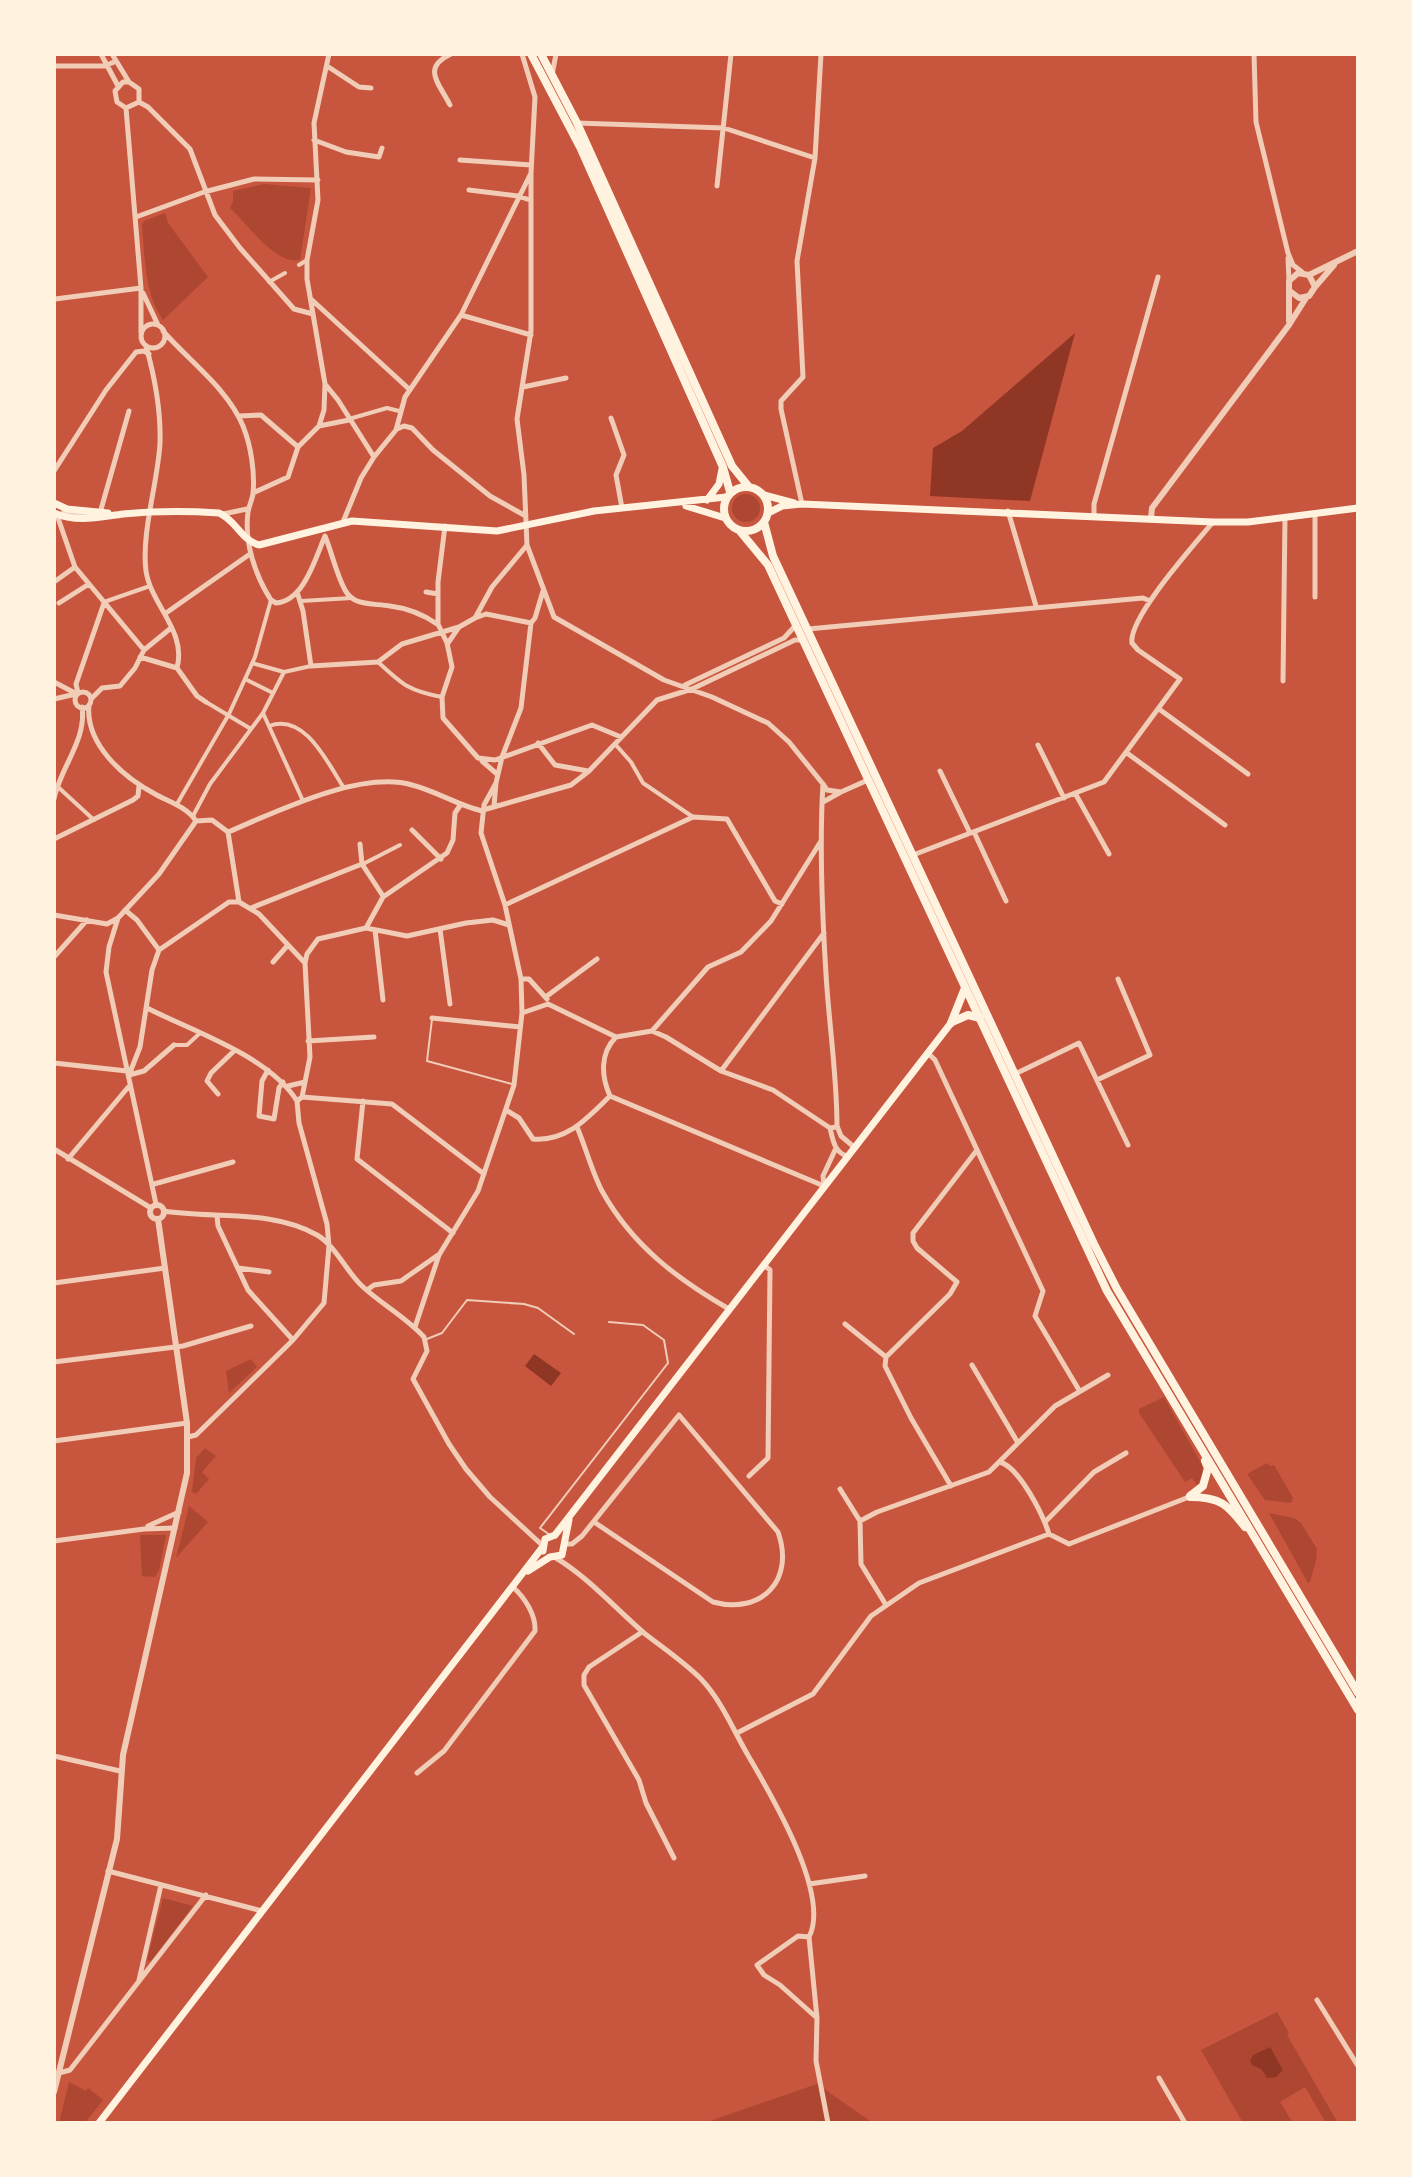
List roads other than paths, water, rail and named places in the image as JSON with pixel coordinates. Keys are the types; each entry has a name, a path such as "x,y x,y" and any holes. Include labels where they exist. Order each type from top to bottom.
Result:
{"highway":[{"path":"531,54 581,149 723,467 728,495 723,508 725,518 768,565 1107,1291 1358,1710"},
{"path":"541,54 577,123 732,466 749,487 764,495 768,543 1117,1289 1358,1693"},
{"path":"728,495 741,487 749,487"},
{"path":"739,530 753,530 766,518"},
{"path":"951,1023 966,987"},
{"path":"951,1023 968,1015 980,1018"},
{"path":"1188,1424 1208,1468 1203,1486 1190,1497"},
{"path":"1190,1497 1210,1497 1231,1509 1268,1557"}],"main road":[{"path":"706,500 719,484 723,467"},
{"path":"54,503 100,513 223,514 250,542 259,545 324,533 343,522 363,520 486,531 594,511 680,504 728,495"},
{"path":"764,495 799,504"},
{"path":"680,504 725,518"},
{"path":"766,518 782,506 799,504 1213,522 1358,508"},
{"path":"57,514 87,519 122,514"},
{"path":"99,2123 547,1540 572,1513 951,1023"},
{"path":"523,1575 553,1558 564,1545 572,1513"},
{"path":"547,1540 564,1545"},
{"path":"547,1540 553,1558"}],"street":[{"path":"101,54 118,86"},
{"path":"112,54 114,62 129,82 139,89 139,102"},
{"path":"253,493 288,477 298,447 319,426 324,410 325,384 307,260 318,200 314,123 329,54"},
{"path":"450,105 434,74 434,66 451,54"},
{"path":"522,54 535,97 531,165 531,335 517,419 524,475 527,545 554,617 664,680 768,723 789,742 827,790 841,792"},
{"path":"552,76 556,54"},
{"path":"717,186 731,54"},
{"path":"799,504 781,401 803,377 797,261 815,158 821,54"},
{"path":"1254,54 1256,122 1288,253 1293,265 1306,273 1315,287"},
{"path":"54,66 105,66 114,62"},
{"path":"327,66 359,87 371,88"},
{"path":"126,108 117,102 115,91 118,86 129,82"},
{"path":"126,108 139,102"},
{"path":"139,102 148,107 190,149 215,215 269,282 294,309 313,314"},
{"path":"126,108 141,288 141,333 158,391 160,444 146,570 150,586 166,613 181,654 177,668"},
{"path":"577,123 724,128 815,158"},
{"path":"314,140 346,152 379,157 382,148"},
{"path":"460,160 531,165"},
{"path":"396,430 399,411 409,389 461,315 531,173"},
{"path":"136,217 204,192 254,179 318,180"},
{"path":"469,190 518,196 531,201"},
{"path":"1289,281 1295,274 1337,263 1358,251"},
{"path":"1288,253 1289,325"},
{"path":"299,265 307,260"},
{"path":"1151,518 1152,508 1306,298 1337,263"},
{"path":"269,282 285,273"},
{"path":"1094,516 1094,504 1158,277"},
{"path":"55,299 141,288"},
{"path":"141,288 158,325 239,416 249,447 253,493 248,508 251,553 254,568 271,600 287,602 297,592 324,533"},
{"path":"1290,291 1295,297 1306,298"},
{"path":"294,309 311,300"},
{"path":"311,300 409,389"},
{"path":"461,315 531,335"},
{"path":"141,333 146,326 158,325"},
{"path":"145,345 154,348 161,345 165,338 163,331"},
{"path":"54,471 106,390 145,345"},
{"path":"136,352 149,354"},
{"path":"523,387 566,378"},
{"path":"325,384 374,457"},
{"path":"319,426 387,408 399,411"},
{"path":"100,513 129,411"},
{"path":"239,416 261,415 298,447"},
{"path":"611,418 624,455 616,475 622,509"},
{"path":"343,522 361,478 374,457 396,430 404,426 412,428 433,450 490,496 524,515"},
{"path":"223,514 248,508"},
{"path":"1008,511 1036,606"},
{"path":"88,512 57,514 75,567 144,650"},
{"path":"1315,512 1315,597"},
{"path":"1283,681 1285,517"},
{"path":"912,855 1104,782 1180,679 1138,650 1132,643 1133,629 1150,601 1213,522"},
{"path":"438,624 445,526"},
{"path":"324,533 345,590 352,598 366,604 392,606 438,624 447,643 452,667 442,697 446,723 497,774"},
{"path":"475,618 492,587 527,545"},
{"path":"166,613 251,553"},
{"path":"54,582 75,567"},
{"path":"59,603 89,584"},
{"path":"104,602 150,586"},
{"path":"494,806 497,774 521,708 531,623 543,590"},
{"path":"297,592 311,666"},
{"path":"426,592 438,594"},
{"path":"301,601 352,598"},
{"path":"807,629 1036,606 1143,598 1150,601"},
{"path":"177,805 229,714 252,663 271,600"},
{"path":"87,704 75,702 76,684 104,602"},
{"path":"252,663 287,671 311,666 378,662 402,644 459,627 486,614 531,623"},
{"path":"684,686 784,638 796,625"},
{"path":"447,643 459,627"},
{"path":"54,799 55,786 84,721 87,704 102,688 120,686 135,668 144,650 171,628"},
{"path":"657,700 692,689 795,640 803,640"},
{"path":"140,657 177,668 197,696 251,729"},
{"path":"378,662 417,693 442,697"},
{"path":"54,915 107,924 118,918 159,874 195,819 210,784 263,713 287,671"},
{"path":"245,679 273,693"},
{"path":"228,832 344,788 384,783 411,785 482,811 559,790 589,771 665,692 664,680"},
{"path":"54,682 77,694"},
{"path":"54,699 87,693 87,719 92,734 119,769 138,785 177,805 195,819 212,820 228,832 239,902"},
{"path":"1159,709 1248,774"},
{"path":"263,713 303,801"},
{"path":"478,758 487,761 502,757 592,725 621,737"},
{"path":"269,726 294,727 306,733 344,788"},
{"path":"79,733 92,734"},
{"path":"538,743 555,765 589,771"},
{"path":"615,744 631,762 643,783 693,817"},
{"path":"1038,745 1064,798"},
{"path":"1127,753 1225,825"},
{"path":"940,771 1006,901"},
{"path":"822,803 868,780"},
{"path":"415,1327 439,1255 478,1191 514,1085 522,1013 521,979 505,905 481,833 482,811 496,783"},
{"path":"823,784 821,841 833,1127 836,1148 847,1156"},
{"path":"54,839 133,800 140,791 138,785"},
{"path":"55,786 94,820"},
{"path":"1075,793 1109,854"},
{"path":"366,928 383,897 447,853 453,840 455,813 461,804"},
{"path":"505,905 693,817 727,819 775,901 782,904"},
{"path":"412,830 441,859"},
{"path":"521,979 529,979 547,1000 616,1037 652,1031 708,967 741,952 771,921 821,841"},
{"path":"360,844 362,864 383,897"},
{"path":"251,908 362,864 400,845"},
{"path":"128,1073 140,1047 152,970 159,950 229,902 239,902 251,908 305,963"},
{"path":"125,910 137,920 159,950"},
{"path":"54,2092 117,1839 120,1771 186,1481 187,1423 158,1219 150,1214 154,1184 106,972 109,947 118,918"},
{"path":"54,957 87,920"},
{"path":"188,1437 196,1435 293,1340 324,1303 329,1246 319,1193 299,1123 300,1099 310,1057 307,954 318,939 366,928 407,936 493,920 509,925"},
{"path":"440,929 450,1004"},
{"path":"375,930 383,1000"},
{"path":"721,1071 824,932"},
{"path":"273,962 288,945"},
{"path":"522,1013 547,1000 597,959"},
{"path":"1097,1080 1150,1055 1118,979"},
{"path":"147,1008 235,1050 268,1070 300,1099 392,1104 484,1174"},
{"path":"432,1018 520,1027"},
{"path":"652,1031 721,1071 773,1090 833,1127 854,1147"},
{"path":"54,1063 128,1073 144,1071 174,1045 187,1045 199,1034"},
{"path":"308,1041 374,1037"},
{"path":"616,1037 604,1055 604,1083 610,1096 824,1186 823,1176 836,1148"},
{"path":"1014,1074 1079,1043 1128,1145"},
{"path":"218,1094 207,1081 235,1050"},
{"path":"928,1053 935,1060 1043,1291 1035,1316 1079,1390"},
{"path":"268,1070 262,1081 259,1116 274,1119 279,1088 305,1082"},
{"path":"68,1159 131,1084"},
{"path":"506,1110 519,1118 533,1139 548,1140 577,1127 610,1096"},
{"path":"363,1101 357,1159 453,1233"},
{"path":"577,1127 601,1189 630,1234 683,1282 729,1309"},
{"path":"54,1149 153,1206 161,1206 164,1211"},
{"path":"951,1486 885,1366 886,1357 950,1294 957,1282 917,1248 913,1233 977,1150"},
{"path":"154,1184 233,1162"},
{"path":"164,1211 256,1217 316,1234 367,1290 426,1339 426,1353 413,1379 415,1388 472,1477 528,1531 547,1540"},
{"path":"158,1219 164,1211"},
{"path":"217,1216 248,1290 293,1340"},
{"path":"367,1290 374,1285 401,1281 439,1255"},
{"path":"749,1476 768,1458 770,1270 763,1264"},
{"path":"54,1283 165,1268"},
{"path":"237,1268 269,1272"},
{"path":"845,1324 886,1357"},
{"path":"54,1362 176,1346 251,1326"},
{"path":"972,1365 1018,1443"},
{"path":"860,1521 989,1472 1055,1406 1108,1375"},
{"path":"573,1568 564,1545 575,1542 594,1522 679,1415 778,1532 784,1562 771,1590 759,1600 728,1606 713,1602 594,1522"},
{"path":"54,1441 187,1423"},
{"path":"1045,1522 1094,1472 1126,1453"},
{"path":"1000,1462 1014,1469 1049,1534 1069,1544 1190,1497"},
{"path":"840,1489 860,1521 861,1564 886,1605"},
{"path":"144,1529 179,1512"},
{"path":"54,1541 175,1528"},
{"path":"737,1733 813,1694 871,1616 919,1583 1049,1534"},
{"path":"553,1558 573,1568 700,1679 737,1733 783,1819 809,1884 815,1916 809,1937 817,2018 816,2061 828,2123"},
{"path":"417,1773 444,1751 535,1631 535,1622 526,1601 513,1587"},
{"path":"643,1632 589,1667 584,1675 584,1685 639,1780 646,1803 674,1858"},
{"path":"54,1756 120,1771"},
{"path":"108,1871 262,1911"},
{"path":"809,1884 865,1876"},
{"path":"138,1985 161,1885"},
{"path":"59,2073 70,2070 206,1895"},
{"path":"809,1937 798,1936 757,1965 764,1975 817,2018"},
{"path":"1317,2000 1358,2066"},
{"path":"1159,2078 1185,2123"}],"lane":[{"path":"432,1018 427,1061 514,1085"},
{"path":"426,1339 442,1333 467,1300 524,1304 538,1308 574,1334"},
{"path":"547,1540 540,1528 668,1363 664,1340 654,1332 643,1325 609,1322"}]}
